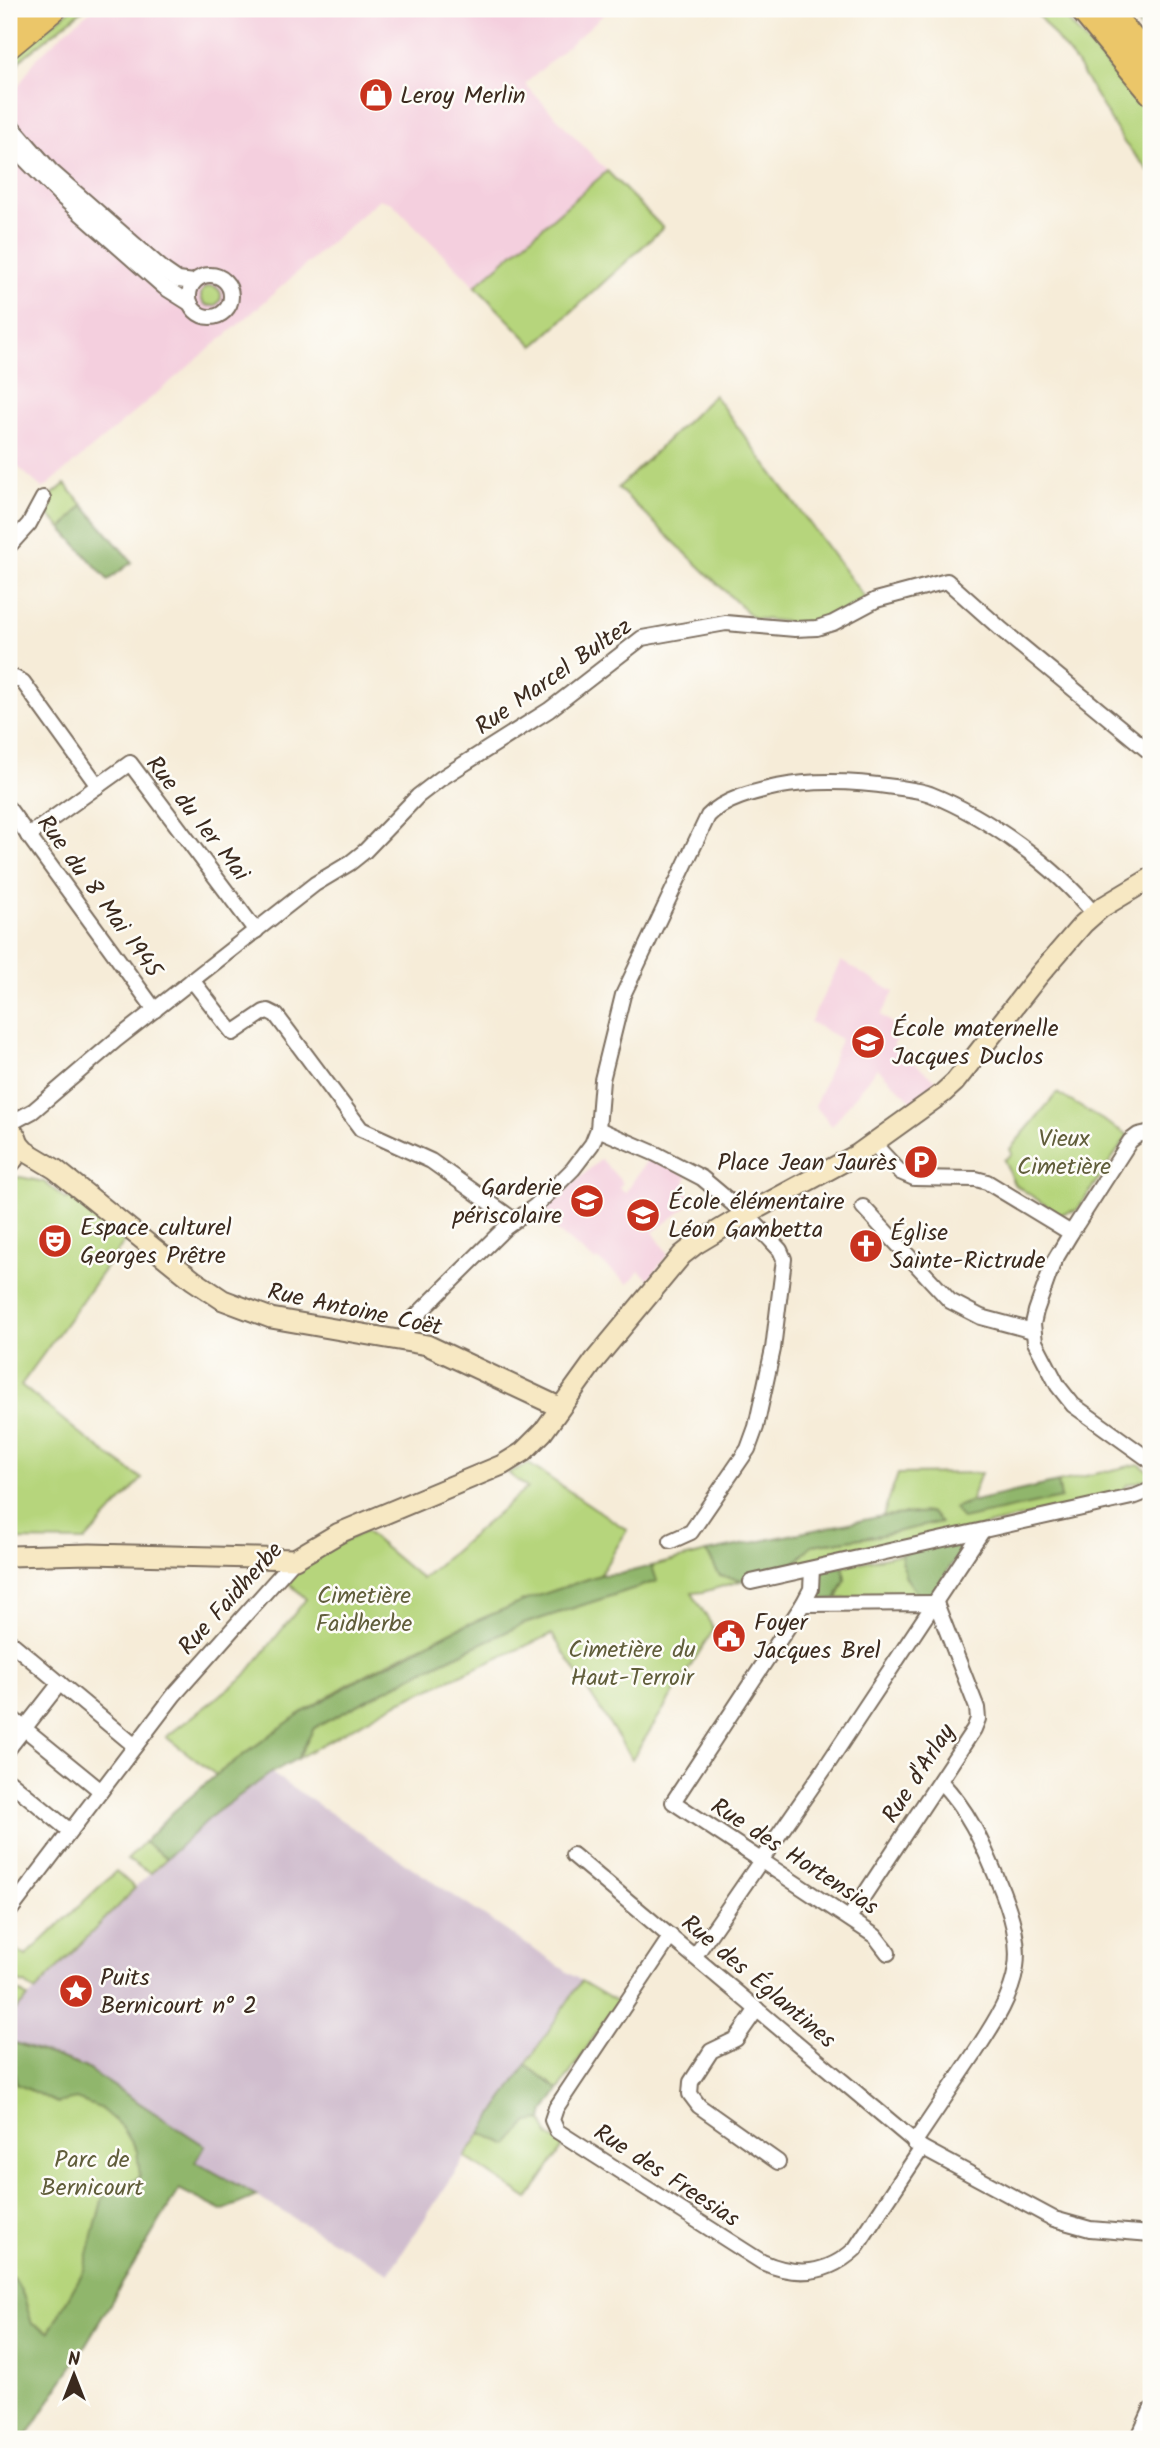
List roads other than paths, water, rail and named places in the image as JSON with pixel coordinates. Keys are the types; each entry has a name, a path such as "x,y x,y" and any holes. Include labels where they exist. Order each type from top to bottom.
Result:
{"highway":[{"path":"1072,9 1118,37"},
{"path":"1082,9 1151,62"},
{"path":"1107,9 1118,37 1151,92"},
{"path":"1112,9 1118,37"}],"main road":[{"path":"9,22 28,9"},
{"path":"9,48 56,9"}],"street":[{"path":"9,123 51,171 155,262 174,278 194,282"},
{"path":"9,142 63,198 164,287 191,304 201,315 214,316 225,311 231,299 228,284 218,276 203,276 194,282 189,293 191,304"},
{"path":"9,546 29,524 43,498"},
{"name":"Rue Marcel Bultez","path":"13,1133 33,1111 155,1010 315,884 357,857 418,796 440,779 549,710 646,636 726,623 796,629 817,628 877,600 944,581 951,583 1002,630 1151,753"},
{"path":"9,679 15,678 23,682 98,786"},
{"name":"Rue du 1er Mai","path":"28,836 130,763 256,930"},
{"path":"404,1340 409,1323 514,1220 534,1207 573,1169 592,1144 598,1129 600,1089 624,995 708,816 726,803 768,789 813,782 852,781 917,790 959,809 1010,840 1071,890 1094,914"},
{"name":"Rue du 8 Mai 1945","path":"9,810 155,1010"},
{"path":"747,1215 874,1144 955,1082 1033,982 1094,914 1151,878"},
{"path":"192,981 233,1033 264,1012 276,1015 361,1129 431,1161 514,1220"},
{"path":"598,1129 688,1169 702,1178 747,1215 783,1255 773,1349 756,1427 748,1449 691,1532 671,1541"},
{"path":"1151,1132 1138,1135 1130,1141 1071,1233 1051,1269 1034,1318 1033,1331 1037,1347 1067,1399 1085,1416 1151,1461"},
{"path":"9,1164 17,1155 13,1133"},
{"name":"Rue Antoine Coët","path":"13,1133 25,1151 55,1169 193,1280 223,1300 271,1318 435,1347 559,1407"},
{"path":"874,1144 904,1175 914,1178 976,1179 987,1182 1071,1233"},
{"path":"863,1207 950,1301 981,1317 1033,1331"},
{"name":"Rue Faidherbe","path":"9,1912 174,1695 295,1559 348,1529 509,1462 536,1440 559,1407 682,1255 747,1215"},
{"path":"751,1582 981,1533 1136,1496 1151,1490"},
{"path":"695,1956 762,1861 981,1533"},
{"path":"9,1556 90,1553 295,1559"},
{"path":"812,1569 811,1589 803,1604 936,1603"},
{"name":"Rue d'Arlay","path":"849,1918 974,1729 978,1714 936,1603"},
{"name":"Rue des Hortensias","path":"803,1604 673,1802 879,1939 888,1953"},
{"path":"9,1641 135,1746"},
{"path":"9,1748 60,1684"},
{"path":"9,1716 101,1791"},
{"path":"9,1781 70,1831"},
{"path":"918,2146 1002,2011 1013,1984 1017,1957 1015,1933 1008,1905 976,1828 940,1781"},
{"name":"Rue des Églantines","path":"573,1855 918,2146 1054,2219 1090,2229 1151,2234"},
{"name":"Rue des Freesias","path":"671,1936 556,2108 552,2120 557,2131 762,2262 782,2270 801,2273 828,2268 855,2249 918,2146"},
{"path":"757,2009 736,2039 711,2051 691,2082 690,2094 699,2106 778,2162"},
{"path":"1138,2439 1151,2410"}],"place":[{"name":"Leroy Merlin","path":"376,95"},
{"name":"École maternelle Jacques Duclos","path":"868,1042"},
{"name":"Place Jean Jaurès","path":"921,1162"},
{"name":"Garderie périscolaire","path":"587,1201"},
{"name":"École élémentaire Léon Gambetta","path":"643,1215"},
{"name":"Espace culturel Georges Prêtre","path":"55,1241"},
{"name":"Église Sainte-Rictrude","path":"866,1246"},
{"name":"Foyer Jacques Brel","path":"729,1636"},
{"name":"Puits Bernicourt n° 2","path":"76,1991"}],"park label":[{"name":"Vieux Cimetière","path":"1064,1152"},
{"name":"Cimetière Faidherbe","path":"364,1609"},
{"name":"Cimetière du Haut-Terroir","path":"632,1663"},
{"name":"Parc de Bernicourt","path":"92,2173"}]}
